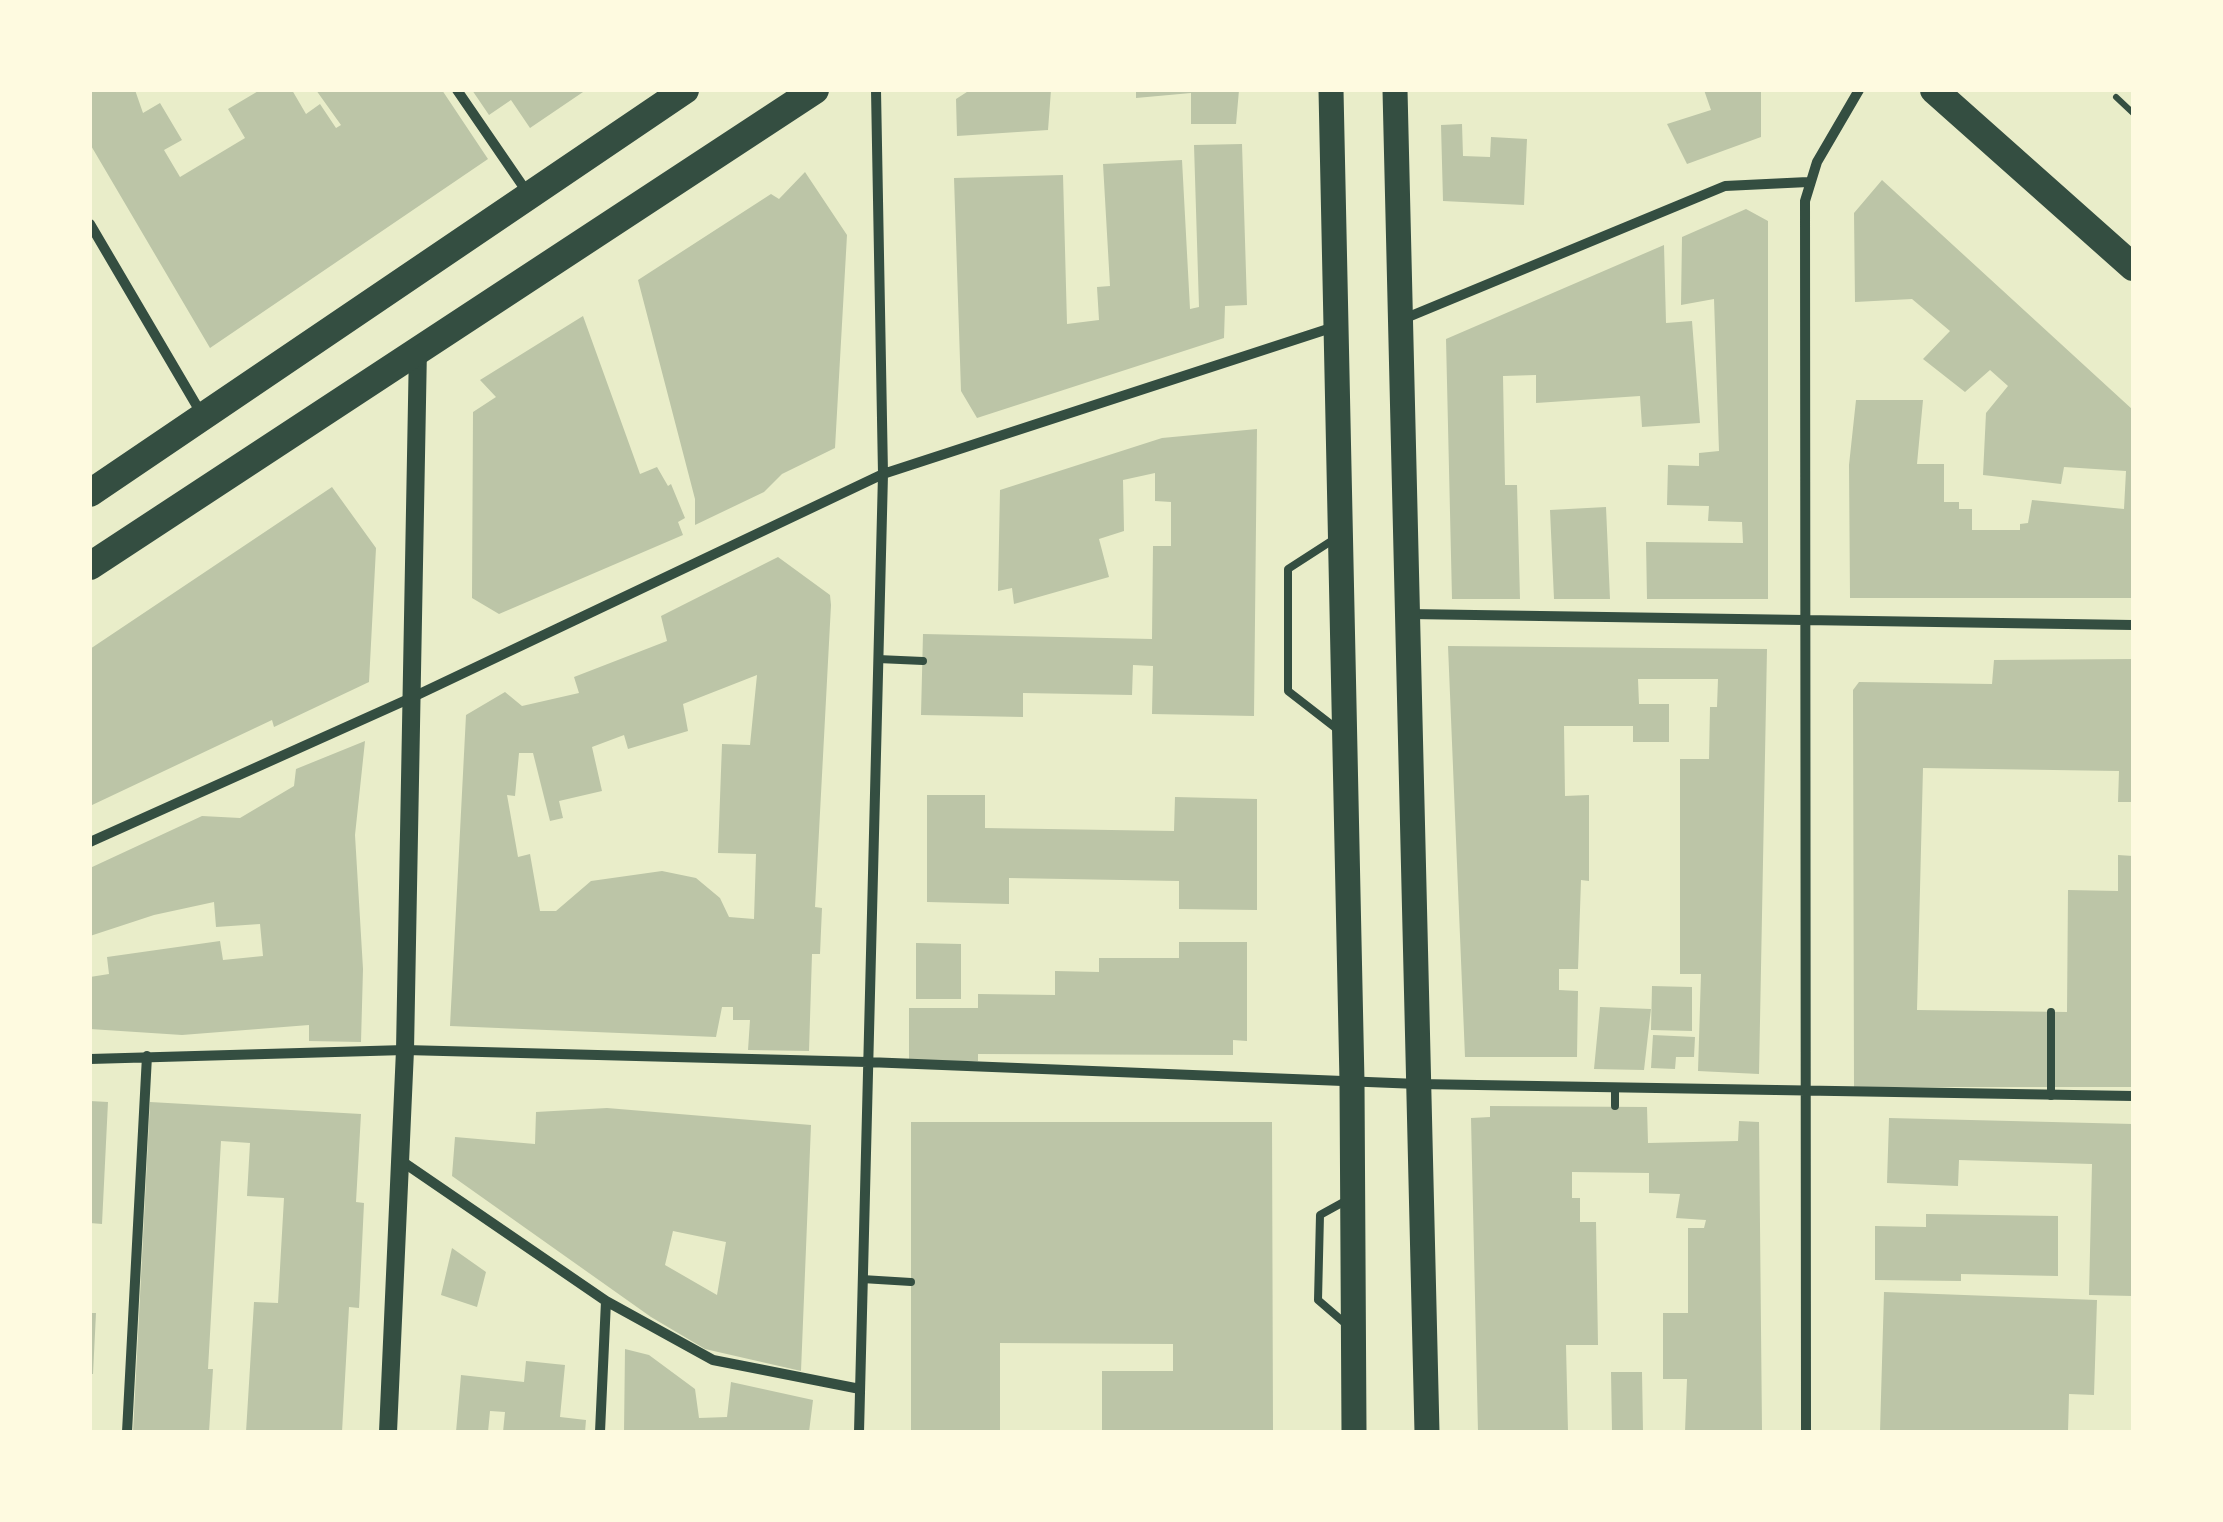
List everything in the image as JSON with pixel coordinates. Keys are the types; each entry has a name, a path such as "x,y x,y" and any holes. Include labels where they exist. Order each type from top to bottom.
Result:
{"highway":[{"path":"90,493 685,90"},
{"path":"90,566 815,90"},
{"path":"1934,90 2133,267"}],"main road":[{"path":"1330,90 1352,1082 1354,1432"},
{"path":"1395,90 1427,1432"}],"street":[{"path":"457,90 530,196"},
{"path":"859,1432 883,474 876,90"},
{"path":"1806,1432 1809,1094 1804,619 1808,182 1859,90"},
{"path":"1401,320 1725,186 1808,182"},
{"path":"90,224 204,418"},
{"path":"90,842 412,697 883,474 1335,327"},
{"path":"388,1432 405,1050 418,348"},
{"path":"1408,614 2133,626"},
{"path":"90,1060 405,1050 866,1062 1418,1084 1809,1094 2133,1096"},
{"path":"127,1432 148,1056"},
{"path":"400,1160 606,1301 713,1360 860,1388"},
{"path":"600,1432 606,1301"}],"lane":[{"path":"1340,536 1288,568 1288,691 1344,735"},
{"path":"878,660 923,660"},
{"path":"2050,1096 2052,1012"},
{"path":"1615,1089 1615,1106"},
{"path":"1352,1196 1320,1215 1318,1300 1354,1330"},
{"path":"862,1279 911,1282"}],"path":[{"path":"2116,97 2133,113"}],"building":[{"path":"90,90 135,90 143,113 160,103 182,140 164,150 180,177 245,138 228,109 260,90 292,90 306,114 320,104 336,128 341,125 316,90 442,90 488,159 210,348 90,144"},
{"path":"472,90 586,90 530,128 511,100 489,115"},
{"path":"970,90 1051,90 1048,130 957,136 956,99"},
{"path":"1136,90 1239,90 1236,124 1191,124 1191,93 1136,98"},
{"path":"1704,90 1761,90 1761,137 1687,164 1667,124 1711,110"},
{"path":"1462,124 1463,156 1490,157 1491,137 1527,139 1524,205 1443,201 1441,125"},
{"path":"1242,144 1247,305 1225,306 1224,338 977,418 961,391 954,178 1063,175 1067,324 1099,320 1097,287 1110,286 1103,164 1182,160 1190,309 1199,307 1194,145"},
{"path":"805,172 847,235 835,448 782,474 764,492 695,525 695,499 638,280 771,194 779,199"},
{"path":"1882,180 2133,410 2133,598 1850,598 1849,465 1856,400 1923,400 1917,464 1944,464 1944,502 1959,502 1959,509 1972,509 1972,530 2020,530 2020,524 2028,523 2032,500 2124,509 2126,471 2064,467 2061,484 1983,475 1986,413 2008,386 1990,370 1965,392 1923,359 1950,331 1912,299 1855,302 1854,213"},
{"path":"1746,209 1768,221 1768,599 1647,599 1646,542 1743,543 1742,522 1708,521 1709,506 1667,505 1668,465 1699,466 1699,453 1719,451 1714,299 1681,305 1682,237"},
{"path":"1664,245 1666,323 1692,321 1700,423 1642,427 1640,396 1536,403 1536,375 1503,376 1505,485 1517,485 1520,599 1452,599 1446,339"},
{"path":"583,316 640,474 657,467 668,486 671,484 685,518 678,522 683,535 499,614 472,598 473,412 496,397 480,380"},
{"path":"1257,429 1254,716 1152,714 1153,666 1133,665 1132,695 1023,693 1023,717 921,715 923,634 1152,639 1153,546 1171,546 1171,502 1155,501 1155,473 1123,480 1124,531 1099,539 1109,577 1014,604 1012,588 998,591 1000,490 1162,438"},
{"path":"332,487 376,548 369,682 274,727 272,720 90,806 90,649"},
{"path":"1606,507 1610,599 1554,599 1550,510"},
{"path":"778,557 830,595 815,907 822,908 820,954 812,954 809,1051 748,1050 750,1020 733,1020 733,1007 722,1007 716,1037 450,1026 466,715 505,692 522,706 579,693 574,677 667,641 661,616","holes":["757,675 750,745 722,744 718,853 756,854 754,919 729,917 720,898 696,878 662,871 591,881 556,911 540,911 530,854 518,857 507,795 515,796 519,753 533,753 550,821 563,818 559,801 602,791 592,747 624,735 628,749 688,731 683,704"]},
{"path":"1448,646 1767,649 1759,1074 1698,1071 1701,974 1680,974 1680,759 1709,759 1710,707 1717,707 1718,679 1638,679 1639,704 1669,704 1669,742 1633,742 1633,726 1564,726 1565,796 1589,795 1589,881 1581,880 1578,969 1559,969 1559,990 1578,991 1577,1057 1465,1057"},
{"path":"2133,659 2133,802 2118,802 2119,771 1923,768 1917,1010 2067,1012 2068,890 2118,891 2118,855 2133,856 2133,1087 1854,1087 1853,690 1859,682 1992,684 1994,660"},
{"path":"365,741 355,835 363,969 361,1042 309,1041 309,1025 182,1035 90,1029 90,977 109,974 107,957 220,941 223,960 263,956 260,924 216,927 214,902 154,915 90,936 90,868 202,816 240,818 294,786 296,769"},
{"path":"927,795 985,795 985,828 1174,831 1175,797 1257,799 1257,910 1179,909 1179,881 1009,878 1009,904 927,902"},
{"path":"1179,942 1247,942 1247,1041 1233,1040 1233,1055 978,1054 978,1061 909,1061 909,1008 978,1008 978,994 1055,995 1055,971 1099,972 1099,958 1179,958"},
{"path":"916,943 961,944 961,999 916,999"},
{"path":"1652,986 1692,987 1692,1031 1651,1030"},
{"path":"1600,1007 1651,1009 1644,1070 1594,1069"},
{"path":"1653,1035 1695,1037 1694,1057 1676,1057 1675,1069 1651,1068"},
{"path":"90,1101 108,1102 102,1224 90,1223"},
{"path":"150,1102 361,1114 356,1202 364,1203 359,1308 349,1307 342,1432 246,1432 254,1302 278,1303 284,1198 247,1196 250,1143 221,1141 208,1369 213,1369 209,1432 133,1432"},
{"path":"1490,1106 1647,1107 1648,1143 1738,1141 1739,1121 1759,1122 1762,1432 1685,1432 1687,1379 1663,1379 1663,1313 1688,1313 1688,1228 1704,1228 1706,1220 1676,1218 1680,1194 1649,1193 1649,1173 1572,1172 1572,1198 1580,1198 1580,1222 1596,1222 1598,1345 1566,1345 1568,1432 1478,1432 1471,1118 1490,1117"},
{"path":"607,1108 811,1125 801,1371 705,1349 651,1317 452,1176 455,1137 535,1144 536,1112","holes":["673,1231 726,1242 717,1295 665,1265"]},
{"path":"1889,1118 2133,1124 2133,1296 2089,1295 2092,1164 1959,1160 1958,1186 1887,1183"},
{"path":"911,1122 1272,1122 1273,1432 1102,1432 1102,1371 1173,1371 1173,1344 1000,1343 1000,1432 911,1432"},
{"path":"1926,1214 2058,1216 2058,1276 1961,1274 1961,1281 1875,1280 1875,1226 1926,1227"},
{"path":"452,1248 486,1272 477,1307 441,1295"},
{"path":"1884,1292 2097,1300 2094,1395 2069,1394 2068,1432 1880,1432"},
{"path":"90,1313 96,1313 93,1374 90,1374"},
{"path":"625,1349 649,1355 695,1389 699,1418 727,1417 731,1382 813,1400 809,1432 624,1432"},
{"path":"526,1361 565,1365 560,1417 586,1420 585,1432 503,1432 505,1412 490,1411 488,1432 456,1432 461,1375 524,1382"},
{"path":"1611,1372 1642,1372 1643,1432 1612,1432"}]}
